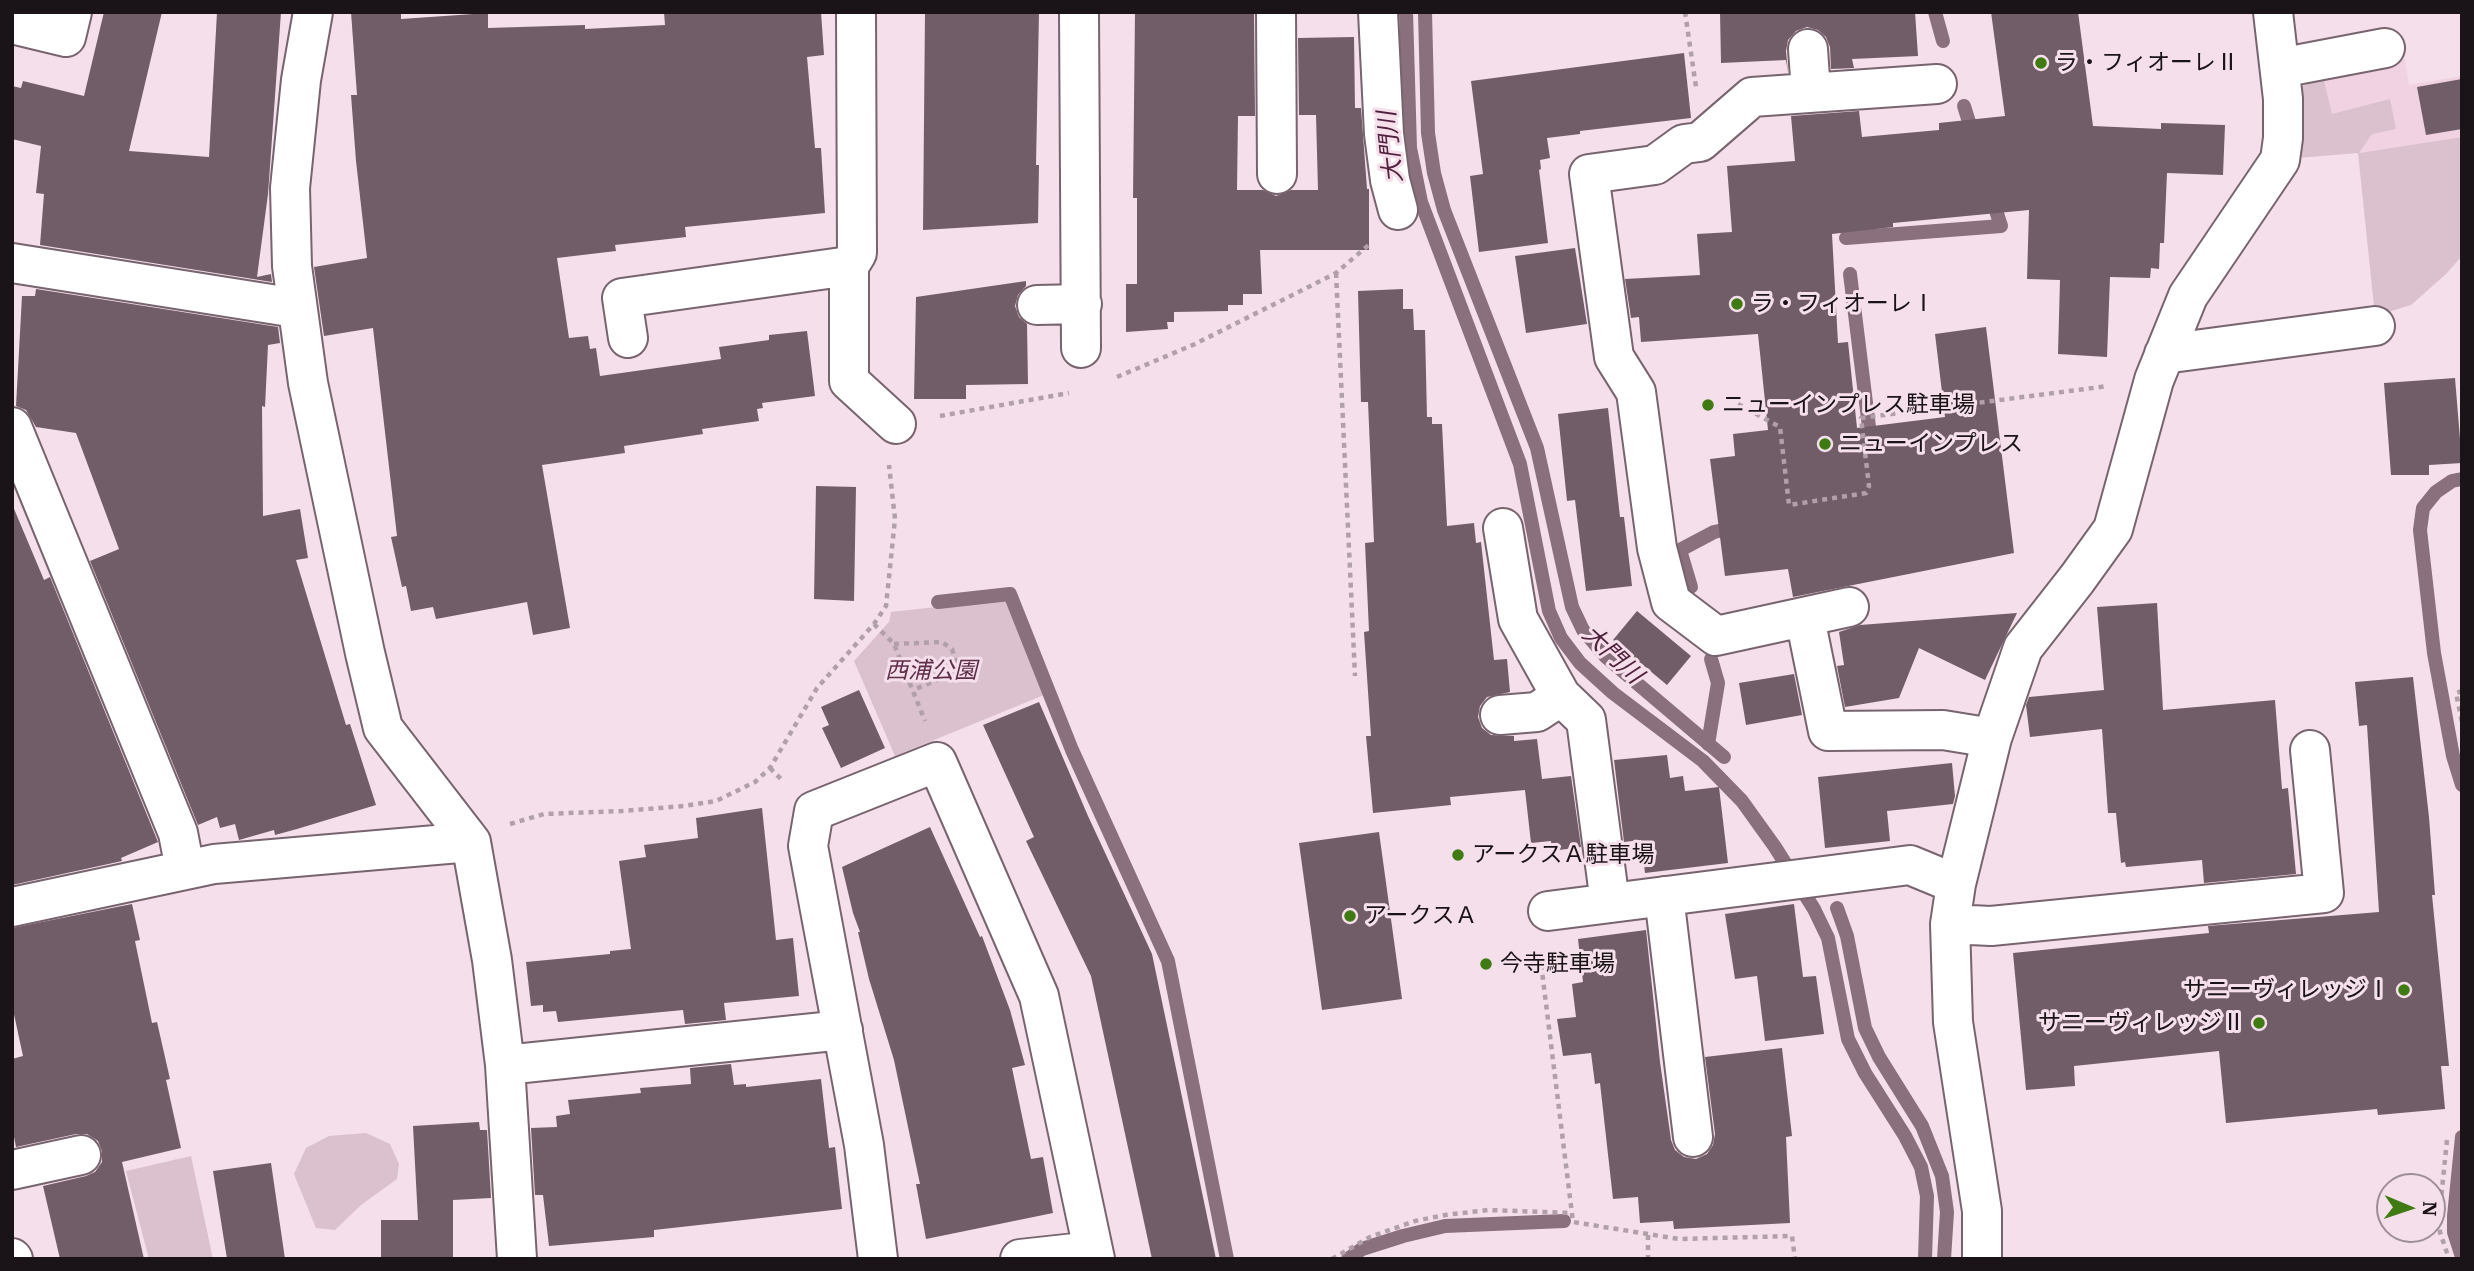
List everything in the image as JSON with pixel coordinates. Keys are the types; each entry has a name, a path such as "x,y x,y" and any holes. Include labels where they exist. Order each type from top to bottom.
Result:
{"street":[{"path":"12,24 66,37 72,12"},
{"path":"313,12 300,80 290,188 292,266 308,383 383,728 471,842 492,960 505,1065 517,1259"},
{"path":"856,12 857,253 849,266 849,381 896,424"},
{"path":"1079,12 1081,348"},
{"path":"1276,12 1277,174"},
{"path":"1378,12 1384,134 1390,180 1398,210"},
{"path":"1982,1259 1982,1210 1953,1022 1950,923 1956,884 1992,738 2023,648 2113,529 2159,367 2188,296 2280,160 2283,138 2280,68 2273,12"},
{"path":"2280,68 2385,48"},
{"path":"1808,49 1811,92"},
{"path":"1849,607 1716,636 1671,602 1657,548 1636,392 1614,357 1588,174 1656,166 1684,144 1704,140 1752,97 1937,84"},
{"path":"12,263 296,308"},
{"path":"628,338 622,298 849,266"},
{"path":"1037,305 1082,304"},
{"path":"2159,367 2375,326"},
{"path":"12,427 178,834 186,869"},
{"path":"1503,528 1518,619 1562,696 1586,720 1610,903"},
{"path":"1805,618 1828,731 1942,730 1992,738"},
{"path":"1500,715 1537,712 1562,696"},
{"path":"1950,923 1991,926 2324,893 2310,750"},
{"path":"878,1259 864,1145 808,846 803,800 937,762 1039,996 1094,1255 1020,1259"},
{"path":"12,907 214,863 471,842"},
{"path":"1548,911 1910,865 1956,884"},
{"path":"1664,897 1693,1137"},
{"path":"505,1065 843,1030"},
{"path":"12,1170 82,1155"}],"path":[{"path":"1685,12 1704,140"},
{"path":"1109,380 1195,344 1336,273 1385,231 1398,210"},
{"path":"1336,273 1355,676"},
{"path":"1738,404 1780,427 1789,505 1867,493 1869,486 1861,418 2159,367"},
{"path":"471,842 493,830 544,814 684,806 716,801 755,782 770,768 817,688 874,624 886,606 895,519 889,464 896,424 1071,393"},
{"path":"874,624 894,644 933,741 937,762"},
{"path":"894,644 942,642 952,649 956,662 954,673 913,690"},
{"path":"2462,691 2456,693 2462,722"},
{"path":"1548,911 1537,935 1573,1222 1679,1239 1792,1236 1795,1259"},
{"path":"2447,1140 2440,1232 2449,1259"},
{"path":"1332,1259 1370,1237 1435,1217 1488,1210 1572,1213"},
{"path":"1648,1235 1648,1259"}],"shaded area":[{"path":"2405,59 2409,85 2462,76 2462,137 2358,153 2301,87 2331,74"}],"green space":[{"path":"2323,77 2332,114 2390,99 2396,129 2372,134 2359,153 2462,137 2462,256 2411,305 2375,316 2358,153 2297,158 2295,94 2301,87"},
{"name":"西浦公園","path":"1007,599 1044,695 895,756 854,661 889,622 891,612"},
{"path":"366,1133 390,1144 399,1164 397,1179 361,1205 335,1230 316,1228 294,1174 306,1148 329,1136"},
{"path":"191,1156 213,1259 149,1259 126,1171"}],"building":[{"path":"104,12 162,12 129,151 209,157 217,12 281,12 268,194 257,277 271,274 272,282 40,245 44,194 36,193 41,146 12,139 12,86 21,88 23,81 84,96"},
{"path":"351,12 401,12 401,19 488,13 488,28 585,25 585,29 665,25 664,12 821,12 824,55 807,57 815,148 821,148 825,213 685,227 686,237 615,245 616,251 557,258 569,338 588,336 590,349 596,348 600,376 721,359 719,347 769,340 769,335 807,331 815,396 762,403 763,408 757,409 759,421 702,429 703,434 624,446 625,453 542,465 570,628 533,635 527,602 436,619 433,607 411,611 406,586 402,587 391,537 397,536 373,328 324,336 314,267 367,258 351,95 357,95"},
{"path":"925,12 1039,12 1036,165 1039,165 1038,223 923,230"},
{"path":"1135,12 1254,12 1255,116 1238,116 1237,190 1263,190 1276,196 1291,190 1318,190 1316,115 1299,115 1298,38 1354,37 1355,108 1361,108 1369,189 1369,250 1260,250 1262,294 1243,294 1243,305 1228,305 1228,311 1174,312 1174,322 1167,322 1168,329 1126,332 1126,284 1137,284 1137,198 1133,198"},
{"path":"1720,12 1915,12 1918,56 1852,59 1854,68 1831,69 1830,47 1826,37 1818,30 1807,27 1796,31 1788,40 1788,73 1786,60 1721,63"},
{"path":"1991,12 2078,12 2093,126 2161,129 2161,123 2225,125 2223,175 2167,173 2164,243 2160,243 2159,269 2151,268 2150,278 2110,277 2107,357 2058,354 2060,280 2027,279 2029,210 1893,223 1893,227 1832,234 1838,343 1848,342 1857,428 1945,417 1935,334 1986,327 2014,553 1793,597 1788,569 1725,576 1710,459 1735,456 1733,434 1768,430 1758,334 1641,342 1639,317 1631,318 1625,279 1700,275 1697,234 1732,232 1727,166 1795,161 1791,116 1859,111 1862,137 1939,130 1939,123 2005,116"},
{"path":"1684,53 1691,118 1580,131 1580,134 1547,138 1550,158 1540,160 1539,170 1548,243 1479,252 1470,176 1483,174 1471,81"},
{"path":"2462,79 2462,129 2426,135 2417,87"},
{"path":"1575,248 1587,324 1526,333 1515,256"},
{"path":"1026,281 1015,306 1019,317 1027,324 1028,384 966,385 966,399 914,399 916,297"},
{"path":"36,289 278,327 280,343 268,345 265,407 262,406 263,516 300,509 308,558 296,560 346,725 350,724 376,805 275,835 274,830 239,840 235,824 220,828 217,817 198,825 90,561 119,549 76,433 36,427 26,410 16,406 22,296 35,296"},
{"path":"1403,289 1403,309 1413,309 1414,330 1425,330 1427,417 1432,417 1432,424 1442,424 1447,526 1474,523 1476,543 1481,542 1494,660 1507,659 1510,692 1487,697 1480,706 1478,717 1482,728 1491,735 1514,736 1514,741 1537,739 1542,779 1571,776 1581,847 1552,851 1551,841 1531,843 1525,790 1450,797 1451,805 1373,813 1366,736 1371,736 1364,632 1369,631 1365,543 1374,542 1368,402 1361,402 1358,291"},
{"path":"2455,378 2462,463 2429,465 2429,475 2391,475 2384,383"},
{"path":"1608,408 1620,517 1624,517 1632,586 1586,591 1575,500 1567,501 1558,414"},
{"path":"816,486 856,487 854,601 814,599"},
{"path":"12,504 44,580 50,577 158,842 121,858 122,861 12,885"},
{"path":"2157,603 2163,710 2275,700 2282,789 2288,788 2296,874 2204,883 2202,860 2126,867 2125,862 2121,863 2116,813 2108,813 2102,729 2030,737 2026,705 2029,697 2104,690 2097,607"},
{"path":"1637,611 1691,656 1667,685 1613,640"},
{"path":"2017,613 1985,680 1919,648 1899,698 1845,707 1837,666 1844,665 1839,632 1860,625"},
{"path":"1794,674 1802,715 1746,725 1739,683"},
{"path":"2413,677 2429,817 2435,895 2432,895 2449,1066 2441,1066 2445,1109 2378,1115 2377,1109 2226,1123 2219,1051 2074,1066 2075,1086 2026,1090 2013,953 2209,933 2208,926 2379,912 2367,725 2359,726 2355,682"},
{"path":"859,690 885,748 841,768 822,728 829,725 821,707"},
{"path":"1039,702 1152,954 1216,1259 1152,1259 1091,976 1026,841 1034,837 983,725"},
{"path":"1667,755 1670,778 1683,776 1685,791 1719,787 1728,863 1645,873 1641,840 1624,842 1614,760"},
{"path":"1952,763 1955,796 1953,804 1887,811 1890,841 1825,848 1818,777"},
{"path":"762,808 776,940 793,938 799,996 724,1003 726,1020 685,1024 683,1010 558,1022 556,1011 543,1012 543,1005 531,1006 526,962 610,954 610,951 631,949 619,861 646,857 644,845 698,838 696,818"},
{"path":"930,827 980,937 982,936 1010,1010 1025,1065 1012,1068 1031,1159 1043,1157 1053,1213 926,1239 916,1184 920,1184 894,1060 869,979 860,932 842,867"},
{"name":"アークスＡ","path":"1379,832 1402,999 1322,1010 1299,843"},
{"path":"132,904 140,940 135,941 152,1023 157,1022 170,1079 166,1080 181,1148 122,1162 144,1259 60,1259 43,1186 95,1172 102,1162 102,1151 98,1141 87,1134 16,1147 12,1127 12,1059 23,1056 12,1005 12,928"},
{"path":"1794,904 1803,977 1816,976 1824,1034 1765,1041 1757,976 1735,979 1725,914"},
{"path":"1646,930 1660,1062 1671,1140 1675,1150 1684,1157 1696,1159 1707,1154 1713,1145 1715,1134 1705,1057 1782,1048 1792,1136 1786,1137 1790,1223 1674,1229 1673,1221 1640,1223 1638,1197 1613,1199 1600,1083 1595,1084 1591,1053 1563,1056 1557,1019 1576,1017 1572,984 1583,982 1578,939"},
{"path":"731,1064 734,1085 746,1084 746,1087 821,1079 829,1148 835,1147 842,1209 654,1230 654,1237 549,1246 543,1195 535,1195 531,1128 557,1127 556,1116 570,1114 568,1100 641,1093 640,1088 691,1084 690,1068"},
{"path":"479,1122 480,1130 487,1130 491,1198 453,1200 453,1259 381,1259 381,1220 418,1220 413,1126"},
{"path":"271,1163 285,1259 227,1259 213,1171"}],"waterway":[{"name":"大門川","path":"1406,12 1410,148 1421,202 1520,464 1549,611 1561,638 1580,663 1613,693 1703,761 1742,801 1814,909 1828,938 1848,1039 1921,1167 1927,1196 1925,1259"},
{"path":"1425,12 1428,133 1434,173 1444,210 1537,448 1572,607 1583,630 1606,657 1724,757"},
{"path":"1935,12 1943,41"},
{"path":"1964,106 1974,138"},
{"path":"1846,238 2001,226 1991,195"},
{"path":"1850,274 1871,443"},
{"path":"2462,479 2452,481 2436,492 2423,508 2420,530 2434,653 2453,756 2462,785"},
{"path":"1691,587 1680,550 1714,532 1738,527"},
{"path":"938,602 1010,594 1072,750 1168,961 1227,1259"},
{"path":"1708,744 1718,683 1711,659"},
{"path":"1837,908 1847,936 1865,1028 1879,1057 1922,1126 1942,1176 1947,1212 1944,1259"},
{"path":"2462,1137 2454,1216 2454,1232 2462,1257"},
{"path":"1348,1259 1362,1249 1445,1226 1564,1221"}],"place":[{"name":"ラ・フィオーレⅡ","path":"2041,63"},
{"name":"ラ・フィオーレⅠ","path":"1737,304"},
{"name":"ニューインプレス駐車場","path":"1708,405"},
{"name":"ニューインプレス","path":"1825,444"},
{"name":"アークスＡ駐車場","path":"1458,855"},
{"name":"アークスＡ","path":"1350,916"},
{"name":"今寺駐車場","path":"1486,964"},
{"name":"サニーヴィレッジⅠ","path":"2404,990"},
{"name":"サニーヴィレッジⅡ","path":"2259,1023"}]}
